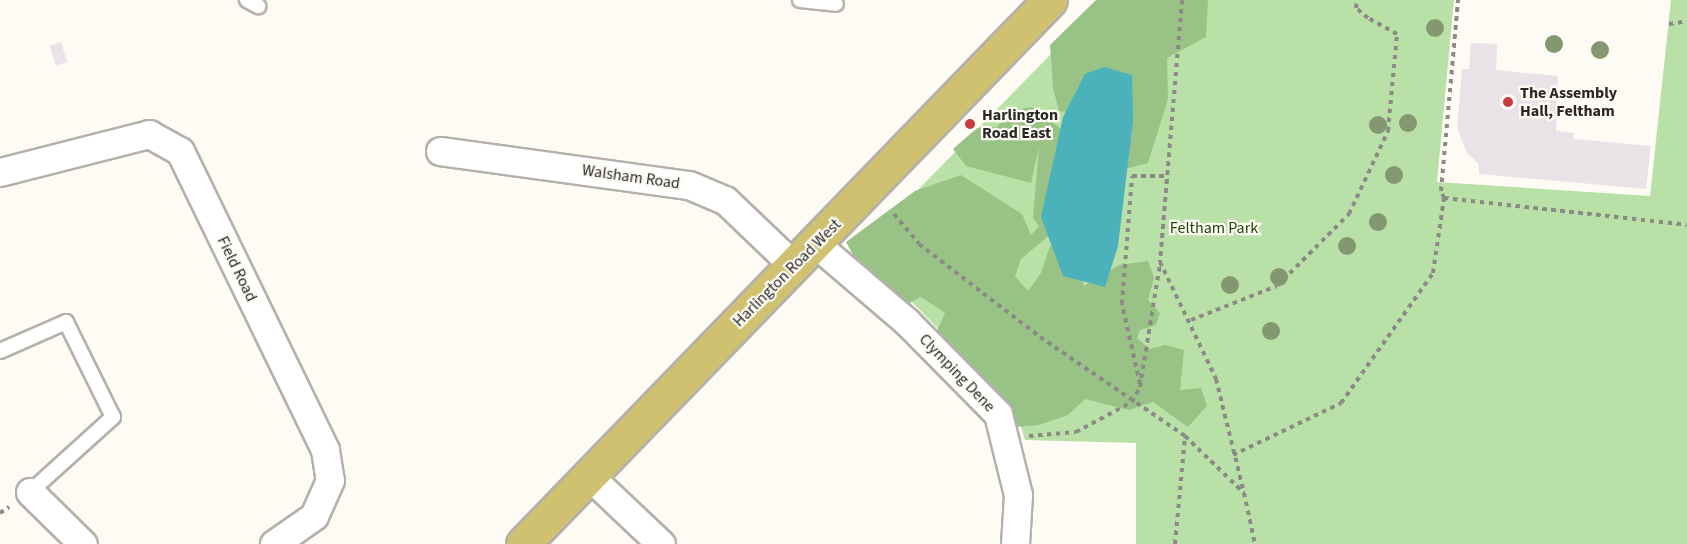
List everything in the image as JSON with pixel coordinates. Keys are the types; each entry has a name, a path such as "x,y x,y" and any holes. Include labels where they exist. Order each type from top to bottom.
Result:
{"main road":[{"name":"Harlington Road West","path":"523,544 587,474 806,256 1050,0"}],"street":[{"name":"Field Road","path":"0,172 149,134 180,151 325,450 330,480 314,516 274,544"},
{"name":"Walsham Road","path":"440,151 689,185 725,200 806,256"},
{"name":"Clymping Dene","path":"806,256 907,322 998,414 1008,438 1018,495 1015,544"},
{"path":"587,474 661,544"},
{"path":"30,492 83,544"}],"lane":[{"path":"800,0 836,4"},
{"path":"0,351 66,322 113,417 30,492"}],"path":[{"path":"1008,438 1076,432 1132,402 1140,387 1160,262 1182,0"},
{"path":"1191,320 1277,286 1349,214 1388,131 1397,34 1368,18 1356,8 1357,0"},
{"path":"1233,455 1341,403 1433,273 1444,198 1440,190 1458,0"},
{"path":"1669,24 1687,21"},
{"path":"1140,387 1122,304 1132,176 1167,176"},
{"path":"1444,198 1687,225"},
{"path":"894,214 919,244 1132,402 1185,436 1244,493"},
{"path":"1160,262 1191,320 1216,379 1255,544"},
{"path":"1175,544 1185,436"}],"green space":[{"path":"1096,0 1208,0 1206,37 1167,58 1168,99 1148,163 1125,169 1080,114 1059,111 1053,88 1050,45"},
{"name":"Feltham Park","path":"1104,0 1454,0 1437,182 1650,196 1671,0 1687,0 1687,544 1136,544 1136,443 1025,440 1015,407 860,249"},
{"path":"1033,107 1065,132 1059,227 1021,259 1015,276 1028,291 1041,273 1050,246 1070,243 1084,286 1119,265 1148,261 1154,278 1148,300 1160,313 1156,325 1140,330 1137,338 1150,349 1165,345 1184,350 1180,390 1201,388 1207,406 1188,427 1153,402 1129,410 1085,399 1068,415 1039,425 992,429 962,394 936,333 945,313 921,297 904,306 859,266 846,242 915,191 961,175 1022,214 1031,235 1039,226 1033,218 1039,147 1031,183 966,166 953,149 977,128 997,127 1014,110"}],"water":[{"path":"1104,67 1132,75 1133,121 1118,246 1105,287 1063,276 1041,217 1063,117 1085,74"}],"building":[{"path":"61,42 67,62 56,66 50,46"},
{"name":"The Assembly Hall, Feltham","path":"1471,43 1497,44 1496,70 1558,76 1556,131 1574,133 1574,139 1651,146 1646,189 1479,174 1479,164 1467,153 1457,128 1462,69 1469,69"}],"place":[{"name":"The Assembly Hall, Feltham","path":"1508,102"},
{"name":"Harlington Road East","path":"970,124"}]}
